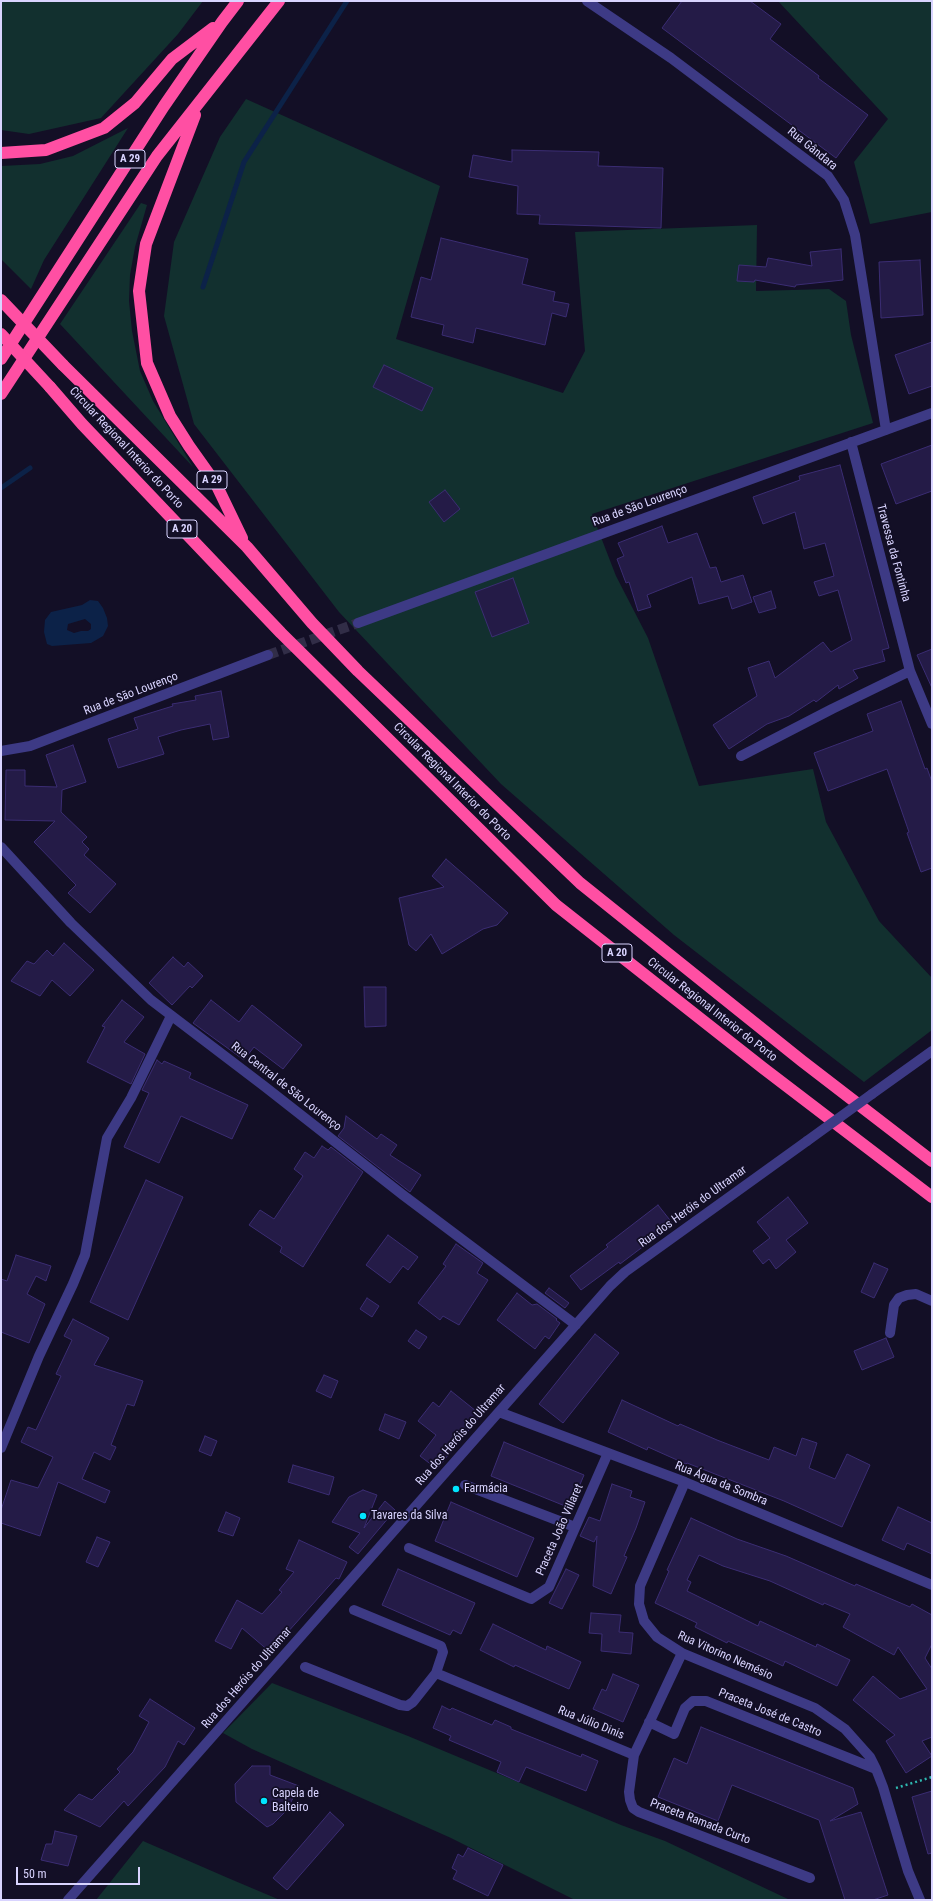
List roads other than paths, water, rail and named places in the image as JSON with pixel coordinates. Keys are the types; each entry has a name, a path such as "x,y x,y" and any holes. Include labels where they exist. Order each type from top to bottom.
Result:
{"highway":[{"name":"A 29","path":"1,359 164,106 238,1"},
{"name":"A 29","path":"1,394 157,156 198,106 279,1"},
{"name":"A 29","path":"1,153 46,150 104,128 135,103 172,59 222,22"},
{"name":"A 29","path":"198,106 146,244 139,291 141,312 147,363 170,416 216,484 247,547"},
{"name":"Circular Regional Interior do Porto","path":"1,300 63,365 247,547 312,623 358,671 580,883 802,1061 932,1161"},
{"name":"Circular Regional Interior do Porto","path":"1,334 82,424 281,633 556,905 763,1068 932,1197"}],"street":[{"name":"Rua Gândara","path":"587,1 671,58 828,176 844,200 854,235 886,430"},
{"name":"Rua de São Lourenço","path":"358,623 932,413"},
{"name":"Travessa da Fontinha","path":"851,442 910,671 932,724"},
{"name":"Rua de São Lourenço","path":"1,751 30,746 268,655"},
{"path":"741,756 910,671"},
{"name":"Rua Central de São Lourenço","path":"1,847 71,922 151,1000 403,1195 576,1324"},
{"path":"1,1448 39,1356 73,1284 84,1255 107,1138 131,1098 171,1016"},
{"name":"Rua dos Heróis do Ultramar","path":"68,1900 576,1324 625,1272 932,1051"},
{"path":"890,1333 894,1305 899,1298 916,1294 932,1301"},
{"name":"Rua Água da Sombra","path":"499,1412 685,1482 932,1585"},
{"name":"Praceta João Villaret","path":"409,1548 532,1599 549,1587 608,1453"},
{"name":"Rua Vitorino Nemésio","path":"685,1482 640,1586 640,1604 644,1621 657,1636 682,1653 815,1708 845,1728 870,1757 876,1770 885,1792 908,1871 920,1900"},
{"path":"465,1485 576,1527"},
{"path":"305,1667 404,1706 410,1704 436,1673 443,1648 438,1643 354,1610"},
{"name":"Rua Júlio Dinis","path":"436,1673 634,1755 682,1653"},
{"name":"Praceta José de Castro","path":"649,1722 674,1734 685,1708 693,1700 706,1701 876,1770"},
{"name":"Praceta Ramada Curto","path":"634,1755 629,1792 630,1800 634,1808 639,1812 810,1878"}],"water":[{"path":"90,600 98,601 103,608 108,626 103,636 91,643 52,646 47,644 44,632 45,620 51,612 82,605","holes":["85,619 91,624 91,629 88,631 74,633 67,630 68,624"]}],"waterway":[{"path":"203,287 244,162 347,1"},
{"path":"1,488 30,468"}],"tunnel":[{"path":"268,655 358,623"}],"place":[{"name":"Farmácia","path":"456,1489"},
{"name":"Tavares da Silva","path":"363,1516"},
{"name":"Capela de Balteiro","path":"264,1801"}]}
